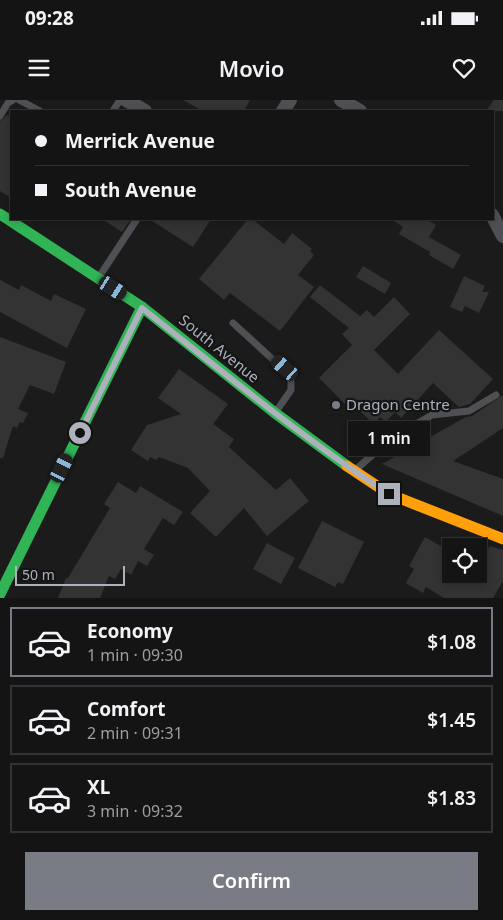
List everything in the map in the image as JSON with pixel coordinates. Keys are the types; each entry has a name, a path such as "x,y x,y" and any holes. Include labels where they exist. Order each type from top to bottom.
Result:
{"main road":[{"name":"South Avenue","path":"0,214 142,308 275,413 354,471 389,494 503,538"},
{"path":"0,594 142,308"}],"street":[{"path":"126,100 144,110"},
{"path":"341,100 358,110"},
{"path":"494,219 503,236"}],"lane":[{"path":"0,116 13,100"},
{"path":"20,100 38,110"},
{"path":"98,278 135,220"},
{"path":"233,323 291,376 291,390 275,413"},
{"path":"354,471 393,437 432,415 469,411 496,395"}],"building":[{"path":"183,100 250,100 245,110 201,110"},
{"path":"494,100 503,100 503,111 487,110"},
{"path":"7,115 10,117 10,197 0,191 0,121"},
{"path":"104,220 130,220 122,232"},
{"path":"151,220 210,220 193,247"},
{"path":"247,220 253,220 284,244 292,233 312,249 310,251 314,255 298,275 314,287 280,331 230,293 224,300 199,279"},
{"path":"392,220 428,220 436,225 429,237 461,255 453,269 429,255 430,252 399,234 403,227"},
{"path":"363,266 391,283 385,294 356,277"},
{"path":"464,276 485,286 482,292 489,292 479,313 465,306 462,312 450,307"},
{"path":"0,280 19,290 21,285 51,301 54,294 86,309 67,348 0,312"},
{"path":"320,285 360,316 367,310 374,317 394,297 410,314 374,350 398,374 439,330 493,379 470,404 459,407 433,383 401,418 395,412 386,422 380,417 374,424 350,402 347,406 319,378 352,345 342,334 349,328 310,297"},
{"path":"0,337 66,362 54,394 30,385 18,409 28,413 23,423 20,422 17,428 13,426 3,458 0,458"},
{"path":"179,369 228,404 213,424 234,439 229,447 276,490 290,478 309,501 267,536 244,508 216,537 190,513 210,491 188,468 159,457 156,460 150,457 148,461 131,450 147,425 181,414 158,398"},
{"path":"503,395 503,428 453,461 503,479 503,516 382,464 466,417 472,416"},
{"path":"118,482 136,493 140,486 183,512 174,525 163,518 144,549 154,555 147,566 138,561 131,575 121,569 115,579 109,576 100,598 58,598 66,578 68,578 110,508 104,504"},
{"path":"322,521 364,542 343,584 338,582 335,587 298,568"},
{"path":"425,537 442,547 442,583 487,583 487,551 490,546 503,550 503,581 493,598 444,598 426,587 423,593 406,583 414,569 409,566"},
{"path":"267,543 295,558 281,584 253,569"}],"traffic: fast":[{"path":"0,214 142,307 275,413 347,466"},
{"path":"0,594 142,307"}],"traffic: slow":[{"path":"347,466 389,494 503,539"}],"place":[{"name":"Dragon Centre","path":"336,405"}],"route":[{"path":"80,433 142,308 275,413 354,471 389,494"}]}
